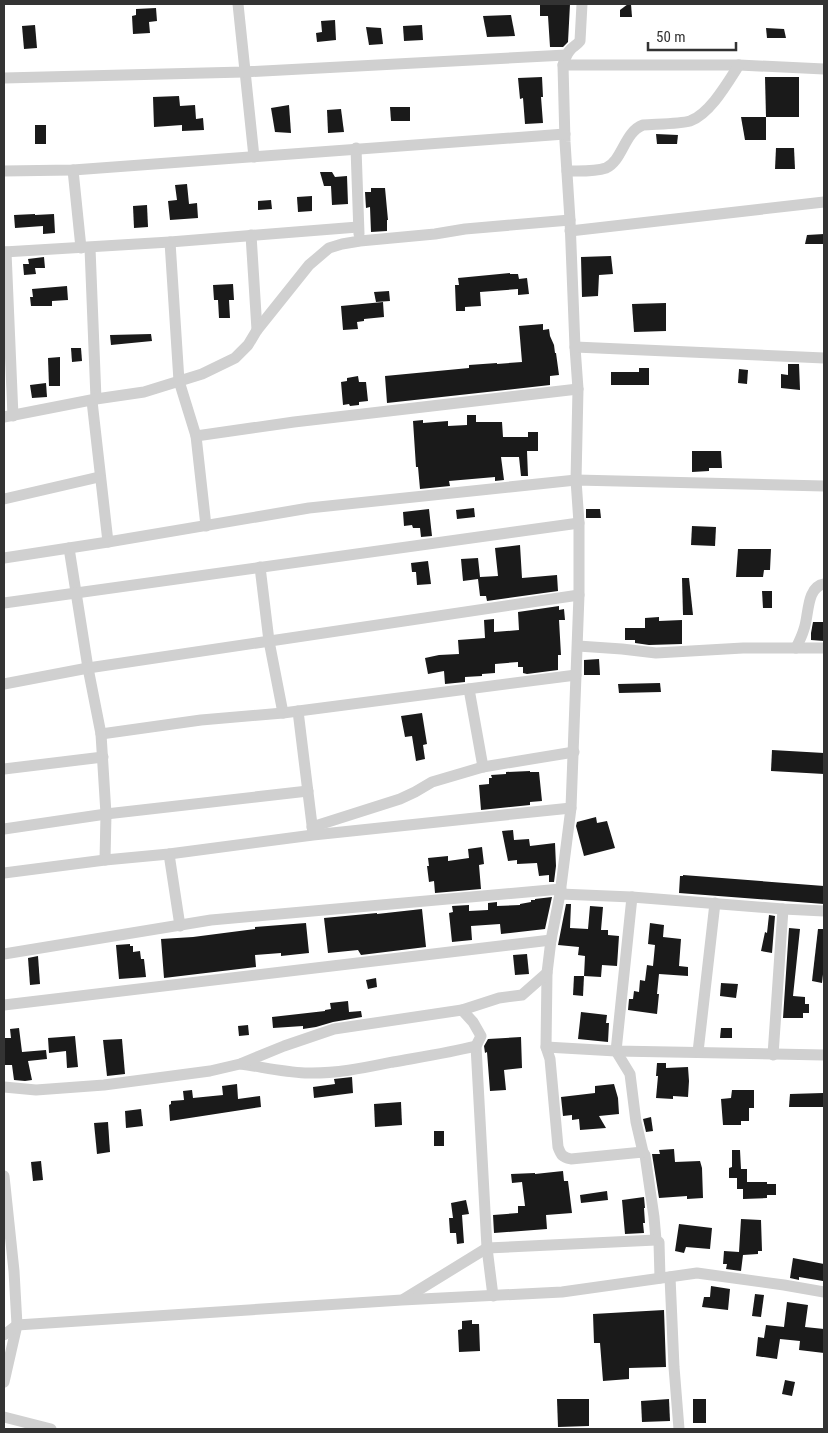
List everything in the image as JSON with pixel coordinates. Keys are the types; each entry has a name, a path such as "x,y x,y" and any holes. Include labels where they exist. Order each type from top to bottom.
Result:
{"street":[{"path":"238,4 254,157"},
{"path":"582,4 580,41 572,47 565,60 565,134 578,389 576,480 579,523 580,595 571,808 547,973 546,1047 550,1059 560,1154 571,1159 643,1152"},
{"path":"4,78 244,72 565,60 824,69"},
{"path":"567,171 596,170 609,166 638,126 690,121 700,115 726,86 739,65"},
{"path":"4,171 72,170 565,134"},
{"path":"356,148 360,241"},
{"path":"72,170 85,248 99,477 108,542"},
{"path":"358,227 170,242 5,252 8,416 144,392 202,374 235,358 248,345 257,330 309,265 329,248 342,244 465,229 570,226 824,202"},
{"path":"251,235 257,330"},
{"path":"170,242 180,381 196,436 206,526"},
{"path":"575,347 824,358"},
{"path":"196,436 294,422 578,389"},
{"path":"4,499 99,477"},
{"path":"4,558 309,508 576,480 824,486"},
{"path":"4,602 579,523"},
{"path":"69,548 88,668 101,734 106,814 105,860"},
{"path":"260,567 269,641 283,713"},
{"path":"796,648 805,628 811,595 820,585 824,584"},
{"path":"4,684 88,668 580,595"},
{"path":"578,646 656,653 744,648 824,648"},
{"path":"101,734 201,720 283,713 576,675"},
{"path":"469,689 483,767"},
{"path":"298,711 312,831"},
{"path":"312,831 400,799 432,782 483,767 574,752"},
{"path":"4,769 103,757"},
{"path":"4,829 106,814 308,791"},
{"path":"4,873 169,854 312,831 571,808"},
{"path":"169,854 180,926"},
{"path":"4,954 211,920 560,892 824,911"},
{"path":"632,897 616,1051 630,1074 636,1122 644,1155 654,1217 656,1240 659,1242 665,1278 679,1429"},
{"path":"698,1052 715,903"},
{"path":"773,1055 783,909"},
{"path":"4,1005 551,940"},
{"path":"4,1087 36,1090 104,1085 210,1071 240,1064 284,1046 334,1029 462,1010 499,998 522,995 547,973"},
{"path":"462,1010 473,1022 480,1036 476,1046 487,1248 493,1296"},
{"path":"240,1064 306,1073 325,1072 363,1069 448,1054 476,1046"},
{"path":"546,1047 616,1051 773,1055 824,1054"},
{"path":"4,1182 9,1272 17,1325 4,1382"},
{"path":"402,1300 487,1248 656,1240"},
{"path":"4,1335 17,1325 402,1300 562,1292 697,1273 824,1292"},
{"path":"4,1417 52,1429"}],"building":[{"path":"540,4 570,4 568,42 563,47 550,47 548,16 540,16"},
{"path":"631,4 632,17 620,17 620,10"},
{"path":"156,8 157,21 149,22 150,33 133,34 132,16 136,15 136,9"},
{"path":"511,15 515,36 487,37 483,16"},
{"path":"335,20 336,40 317,42 316,33 322,32 321,21"},
{"path":"35,25 37,48 24,49 22,26"},
{"path":"422,25 423,40 404,41 403,26"},
{"path":"366,27 381,28 383,44 369,45"},
{"path":"766,28 784,29 786,38 767,38"},
{"path":"542,77 543,123 525,124 523,98 520,99 518,78"},
{"path":"765,77 799,77 799,117 766,117"},
{"path":"179,96 180,106 195,105 196,119 203,118 204,130 182,131 182,125 154,127 153,97"},
{"path":"289,105 291,133 275,132 271,108"},
{"path":"390,107 410,107 410,121 391,121"},
{"path":"341,109 344,132 328,133 327,110"},
{"path":"741,117 766,117 766,140 745,140"},
{"path":"35,125 46,125 46,144 35,144"},
{"path":"656,134 678,135 677,144 657,144"},
{"path":"776,148 794,148 795,169 775,169"},
{"path":"320,172 332,172 335,177 347,176 348,204 332,205 331,186 324,186"},
{"path":"187,184 189,204 197,203 198,218 170,220 168,201 177,200 175,185"},
{"path":"371,188 385,188 388,220 387,231 371,232 370,207 366,208 365,192 371,192"},
{"path":"312,196 312,211 298,212 297,197"},
{"path":"271,200 272,209 258,210 258,201"},
{"path":"147,205 148,227 134,228 133,206"},
{"path":"54,214 55,233 43,234 43,226 15,228 14,215"},
{"path":"824,234 824,244 805,244 807,235"},
{"path":"611,256 613,274 599,275 598,296 582,297 581,257"},
{"path":"44,257 45,268 35,268 36,274 24,275 23,264 29,264 28,259"},
{"path":"510,273 518,274 519,279 527,278 529,294 518,295 518,289 480,292 481,306 465,307 465,311 456,311 455,285 459,285 458,278"},
{"path":"233,284 234,300 229,300 230,318 219,318 218,300 214,300 213,285"},
{"path":"67,286 68,300 52,301 52,306 31,306 30,297 33,297 32,289"},
{"path":"389,291 390,301 376,302 374,292"},
{"path":"383,302 384,317 364,319 364,321 357,322 358,329 343,330 341,306"},
{"path":"666,303 666,331 634,332 632,304"},
{"path":"543,324 543,330 549,329 556,353 559,375 550,376 550,385 387,403 385,376 469,368 469,365 522,362 519,326"},
{"path":"151,334 152,341 111,345 110,335"},
{"path":"71,348 81,348 82,361 72,362"},
{"path":"60,357 60,386 49,386 48,358"},
{"path":"788,364 799,364 800,390 781,388 781,374 788,375"},
{"path":"639,368 649,368 649,385 611,385 611,372 639,372"},
{"path":"739,369 748,370 747,384 738,383"},
{"path":"358,376 359,382 366,382 368,401 359,402 359,405 343,405 341,382 347,381 347,378"},
{"path":"46,383 47,397 32,398 30,385"},
{"path":"467,415 476,415 476,422 502,422 503,437 528,437 528,432 538,432 538,451 527,451 528,476 521,476 519,457 501,457 504,480 495,481 495,477 449,481 450,486 420,489 418,467 416,467 413,421 423,420 423,423 448,421 448,426 467,425"},
{"path":"692,451 721,451 722,468 709,468 709,471 692,472"},
{"path":"474,508 475,517 457,519 456,510"},
{"path":"429,509 432,536 421,537 420,528 413,528 412,525 404,526 403,512"},
{"path":"586,509 600,509 601,518 586,518"},
{"path":"692,526 716,527 715,546 691,545"},
{"path":"520,545 522,578 557,575 558,591 487,601 486,596 480,596 478,579 463,581 461,559 478,558 480,577 498,576 495,548"},
{"path":"738,549 771,549 770,570 764,570 763,577 736,577"},
{"path":"428,561 431,584 417,585 416,572 412,572 411,563"},
{"path":"682,578 689,578 693,615 683,615"},
{"path":"762,591 772,591 772,608 763,608"},
{"path":"559,606 559,610 564,609 565,620 559,620 561,655 558,655 558,670 527,674 523,673 523,667 518,667 518,662 495,664 495,673 465,677 465,682 445,684 444,671 428,674 425,658 459,654 458,640 485,638 484,620 494,619 494,632 519,630 518,612"},
{"path":"659,617 659,621 682,620 682,644 649,645 635,643 635,640 625,640 625,628 645,628 645,618"},
{"path":"813,622 824,622 824,641 811,640"},
{"path":"599,659 600,675 584,675 584,660"},
{"path":"660,683 661,692 619,693 618,684"},
{"path":"422,713 427,744 423,745 425,759 416,761 412,736 405,737 401,716"},
{"path":"772,750 824,753 824,774 771,771"},
{"path":"530,771 539,772 542,801 530,802 530,805 481,810 479,785 489,784 489,778 492,778 491,775"},
{"path":"596,817 597,823 607,821 615,848 584,856 576,826 577,822"},
{"path":"513,830 514,840 529,839 530,846 555,843 556,866 554,882 549,882 549,875 539,876 537,863 517,864 517,860 508,861 502,831"},
{"path":"482,847 484,864 479,865 481,889 435,893 434,881 429,882 428,858 448,856 448,861 469,858 468,849"},
{"path":"680,876 824,886 824,904 679,893"},
{"path":"552,897 545,929 501,934 500,924 471,926 472,940 452,942 449,913 453,912 452,906 469,905 469,911 488,910 488,903 497,902 497,906 520,905 535,899"},
{"path":"566,904 571,904 570,928 588,929 590,906 603,907 601,930 608,930 608,935 619,936 617,966 602,965 601,977 584,976 585,956 578,955 579,947 558,945"},
{"path":"422,909 426,947 361,955 358,950 328,953 324,918"},
{"path":"769,915 775,916 772,953 761,951 765,932 767,933"},
{"path":"306,923 309,953 281,956 281,953 255,955 256,967 164,978 161,939 193,937 255,929 255,927"},
{"path":"650,923 664,925 663,937 681,939 679,966 688,967 688,976 659,974 657,1014 628,1010 629,999 633,999 634,991 639,992 640,980 645,981 647,965 653,966 655,945 648,944"},
{"path":"789,928 800,929 793,996 805,997 805,1004 809,1004 809,1013 803,1013 803,1018 783,1018"},
{"path":"818,929 824,929 822,983 812,981"},
{"path":"130,944 130,946 133,946 133,952 140,951 141,959 144,959 146,977 119,979 116,945"},
{"path":"527,954 529,974 515,975 513,955"},
{"path":"38,956 40,984 30,985 28,958"},
{"path":"574,976 584,976 583,996 573,995"},
{"path":"376,978 377,987 368,989 366,980"},
{"path":"721,983 738,984 736,998 720,996"},
{"path":"348,1001 349,1012 361,1011 362,1017 303,1029 303,1026 273,1028 272,1017 325,1011 331,1009 330,1003"},
{"path":"581,1012 607,1015 606,1023 609,1023 608,1042 578,1039"},
{"path":"248,1025 249,1035 239,1036 238,1026"},
{"path":"19,1028 22,1052 46,1050 47,1059 28,1061 32,1080 14,1080 12,1065 4,1065 4,1038 11,1038 10,1029"},
{"path":"721,1028 732,1028 732,1038 720,1038"},
{"path":"75,1036 78,1067 67,1068 66,1051 49,1053 48,1038"},
{"path":"521,1037 522,1068 504,1070 506,1090 490,1091 487,1052 485,1053 484,1046 488,1039"},
{"path":"122,1039 125,1074 107,1076 103,1040"},
{"path":"657,1063 666,1063 666,1068 688,1067 688,1097 673,1096 673,1099 656,1098"},
{"path":"352,1077 353,1093 314,1098 313,1087 335,1084 334,1079"},
{"path":"237,1084 238,1099 260,1096 261,1107 170,1121 169,1105 171,1101 184,1100 183,1091 192,1090 193,1098 223,1095 222,1086"},
{"path":"614,1084 618,1098 619,1114 599,1116 606,1128 580,1130 579,1119 572,1120 572,1115 563,1116 561,1097 595,1093 595,1086"},
{"path":"732,1090 754,1090 754,1108 749,1108 749,1121 741,1121 741,1125 723,1125 721,1099 731,1098"},
{"path":"823,1093 823,1107 789,1107 790,1094"},
{"path":"401,1102 402,1125 375,1127 374,1104"},
{"path":"141,1109 143,1126 126,1128 125,1111"},
{"path":"651,1117 653,1131 646,1132 643,1119"},
{"path":"108,1122 110,1152 97,1154 94,1123"},
{"path":"434,1131 444,1131 444,1146 434,1146"},
{"path":"674,1149 675,1162 700,1161 703,1198 687,1199 687,1196 659,1198 652,1154 660,1154 659,1150"},
{"path":"732,1150 740,1150 741,1169 747,1169 747,1182 776,1184 776,1195 767,1195 767,1198 743,1199 743,1189 737,1189 737,1178 729,1178 729,1168 732,1167"},
{"path":"41,1161 43,1180 33,1181 31,1162"},
{"path":"563,1171 564,1181 568,1181 572,1213 546,1215 547,1229 494,1233 493,1215 518,1213 518,1206 525,1206 522,1182 512,1183 511,1174"},
{"path":"607,1191 608,1200 581,1203 580,1195"},
{"path":"644,1197 644,1233 625,1234 622,1200"},
{"path":"466,1200 469,1214 462,1215 464,1243 457,1244 456,1233 450,1233 449,1218 453,1218 451,1203"},
{"path":"741,1219 761,1220 762,1251 758,1251 758,1254 743,1255 741,1271 726,1269 727,1264 723,1264 724,1251 739,1252"},
{"path":"679,1224 712,1228 710,1249 686,1247 684,1253 675,1251"},
{"path":"793,1258 824,1264 823,1281 799,1277 799,1280 790,1278"},
{"path":"711,1286 730,1289 728,1310 702,1307 704,1297 710,1297"},
{"path":"755,1294 764,1295 761,1317 752,1316"},
{"path":"787,1302 808,1305 805,1327 824,1329 824,1353 799,1350 800,1341 780,1339 777,1359 756,1356 758,1337 764,1338 766,1325 784,1327"},
{"path":"664,1310 666,1367 629,1368 629,1379 603,1381 600,1343 594,1343 593,1314"},
{"path":"472,1320 472,1324 479,1324 480,1351 459,1352 458,1330 462,1329 462,1321"},
{"path":"785,1380 795,1382 792,1396 782,1394"},
{"path":"557,1399 589,1399 589,1426 558,1427"},
{"path":"669,1399 670,1421 642,1422 641,1401"},
{"path":"693,1399 706,1399 706,1423 693,1423"}]}
